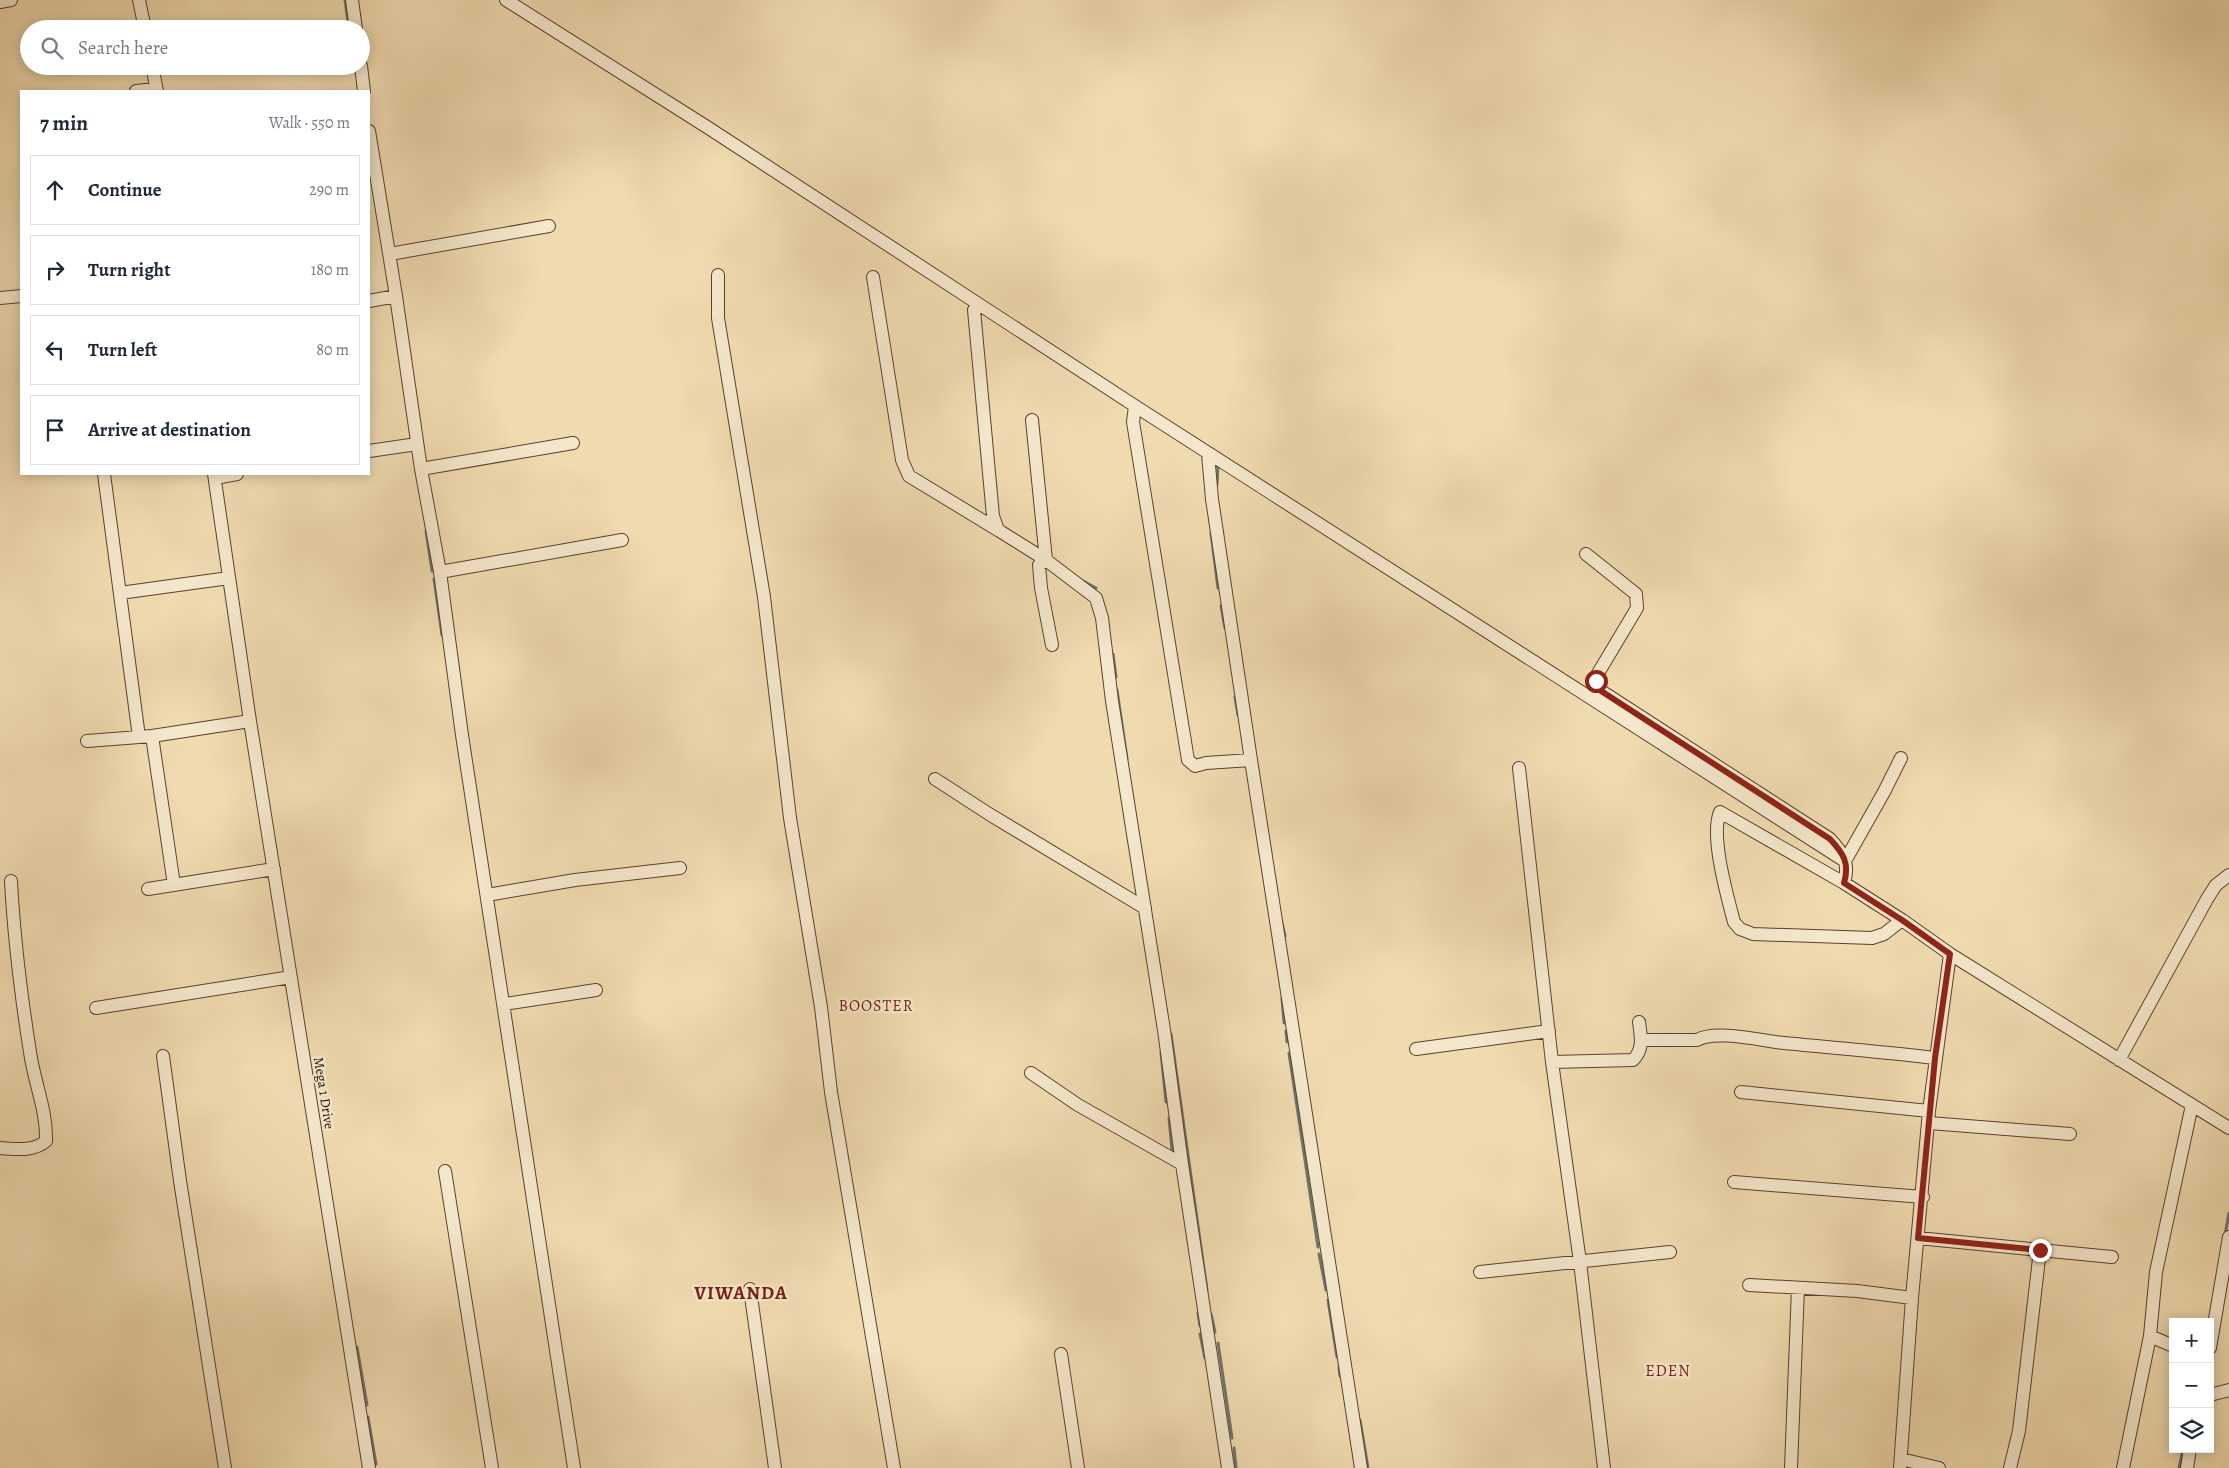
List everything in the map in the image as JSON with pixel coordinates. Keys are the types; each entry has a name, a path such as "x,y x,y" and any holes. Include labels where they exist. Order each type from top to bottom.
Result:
{"street":[{"path":"0,2 11,0"},
{"path":"139,0 143,20"},
{"path":"352,0 355,20"},
{"path":"506,0 707,127 1208,454 1845,861"},
{"path":"154,75 156,90"},
{"path":"362,75 364,90"},
{"path":"370,137 390,254 421,469 440,572 461,725 505,1004 574,1468"},
{"path":"390,254 549,226"},
{"path":"718,275 718,318 764,597 790,818 821,1007 831,1092 894,1468"},
{"path":"874,277 902,460 909,476 1046,560 1096,598 1099,606 1104,629 1112,701 1164,1030 1182,1164 1228,1468"},
{"path":"0,298 20,296"},
{"path":"370,301 396,296"},
{"path":"974,310 993,516 998,530"},
{"path":"1135,406 1133,422 1188,760 1195,766 1206,763 1251,760"},
{"path":"1032,420 1046,560"},
{"path":"421,469 573,443"},
{"path":"370,451 418,444"},
{"path":"1208,454 1212,499 1251,760 1360,1468"},
{"path":"104,475 139,737"},
{"name":"Mega 1 Drive","path":"214,476 250,721 369,1468"},
{"path":"440,572 622,540"},
{"path":"1586,554 1636,594 1638,600 1638,608 1597,675 1598,689 1830,839 1840,849 1845,861 1848,871 1844,883"},
{"path":"1046,560 1039,565 1041,588 1052,644"},
{"path":"120,593 229,578"},
{"path":"87,741 152,736 250,721"},
{"path":"152,736 174,885"},
{"path":"1845,861 1901,758"},
{"path":"1519,768 1552,1062 1580,1262 1604,1468"},
{"path":"935,778 989,814 1145,908"},
{"path":"1902,920 1884,934 1872,938 1753,934 1740,929 1734,922 1717,843 1718,817 1720,812 1844,883 1902,920 1950,954 2229,1128"},
{"path":"487,895 576,880 680,868"},
{"path":"148,889 274,870"},
{"path":"2119,1060 2207,899 2216,885 2229,875"},
{"path":"0,1148 24,1149 41,1146 46,1142 46,1128 30,1053 15,949 11,881"},
{"path":"1939,1468 1901,1463 1912,1298 1923,1197 1929,1117 1935,1058 1950,954"},
{"path":"96,1008 291,977"},
{"path":"505,1004 596,990"},
{"path":"1552,1062 1633,1060 1640,1053 1642,1040 1639,1022"},
{"path":"1416,1049 1550,1032"},
{"path":"1642,1040 1697,1040 1703,1036 1744,1037 1782,1043 1857,1048 1935,1058"},
{"path":"163,1056 180,1181 225,1468"},
{"path":"1031,1073 1078,1105 1182,1164"},
{"path":"1741,1092 2070,1134"},
{"path":"2123,1468 2150,1336 2156,1272 2192,1105"},
{"path":"445,1171 492,1468"},
{"path":"1734,1182 1923,1197"},
{"path":"2214,1328 2227,1264 2229,1237"},
{"path":"1918,1238 2112,1257"},
{"path":"2010,1468 2018,1431 2040,1250"},
{"path":"1480,1272 1670,1252"},
{"path":"1749,1285 1857,1291 1912,1298"},
{"path":"1791,1468 1798,1288"},
{"path":"750,1289 775,1468"},
{"path":"2150,1336 2169,1344"},
{"path":"1061,1354 1078,1468"},
{"path":"2214,1394 2229,1390"},
{"path":"2187,1468 2189,1453"}],"waterway":[{"path":"345,0 348,20"},
{"path":"1217,485 1218,466"},
{"path":"426,531 432,571"},
{"path":"1211,533 1218,588"},
{"path":"434,579 442,635"},
{"path":"1083,581 1096,588"},
{"path":"1221,606 1225,628"},
{"path":"1113,654 1116,677"},
{"path":"1117,690 1127,759"},
{"path":"1235,697 1238,715"},
{"path":"1282,923 1285,936"},
{"path":"1282,998 1284,1023"},
{"path":"1286,1031 1287,1042"},
{"path":"1171,1034 1207,1290"},
{"path":"1161,1052 1166,1102"},
{"path":"1289,1053 1318,1247"},
{"path":"1169,1118 1172,1150"},
{"path":"2225,1235 2229,1213"},
{"path":"1319,1254 1326,1290"},
{"path":"1328,1300 1337,1357"},
{"path":"1198,1313 1200,1326"},
{"path":"1211,1314 1215,1332"},
{"path":"1200,1334 1205,1358"},
{"path":"1218,1343 1232,1438"},
{"path":"357,1347 367,1405"},
{"path":"1339,1367 1340,1376"},
{"path":"368,1417 376,1464"},
{"path":"1360,1420 1368,1468"},
{"path":"1234,1448 1236,1468"},
{"path":"2179,1468 2182,1453"}],"district":[{"name":"BOOSTER","path":"876,1006"},
{"name":"VIWANDA","path":"741,1293"},
{"name":"EDEN","path":"1668,1371"}],"route":[{"path":"1596,681 1598,689 1830,839 1840,849 1845,861 1848,871 1844,883 1902,920 1950,954 1929,1111 1918,1238 2040,1250"}]}
